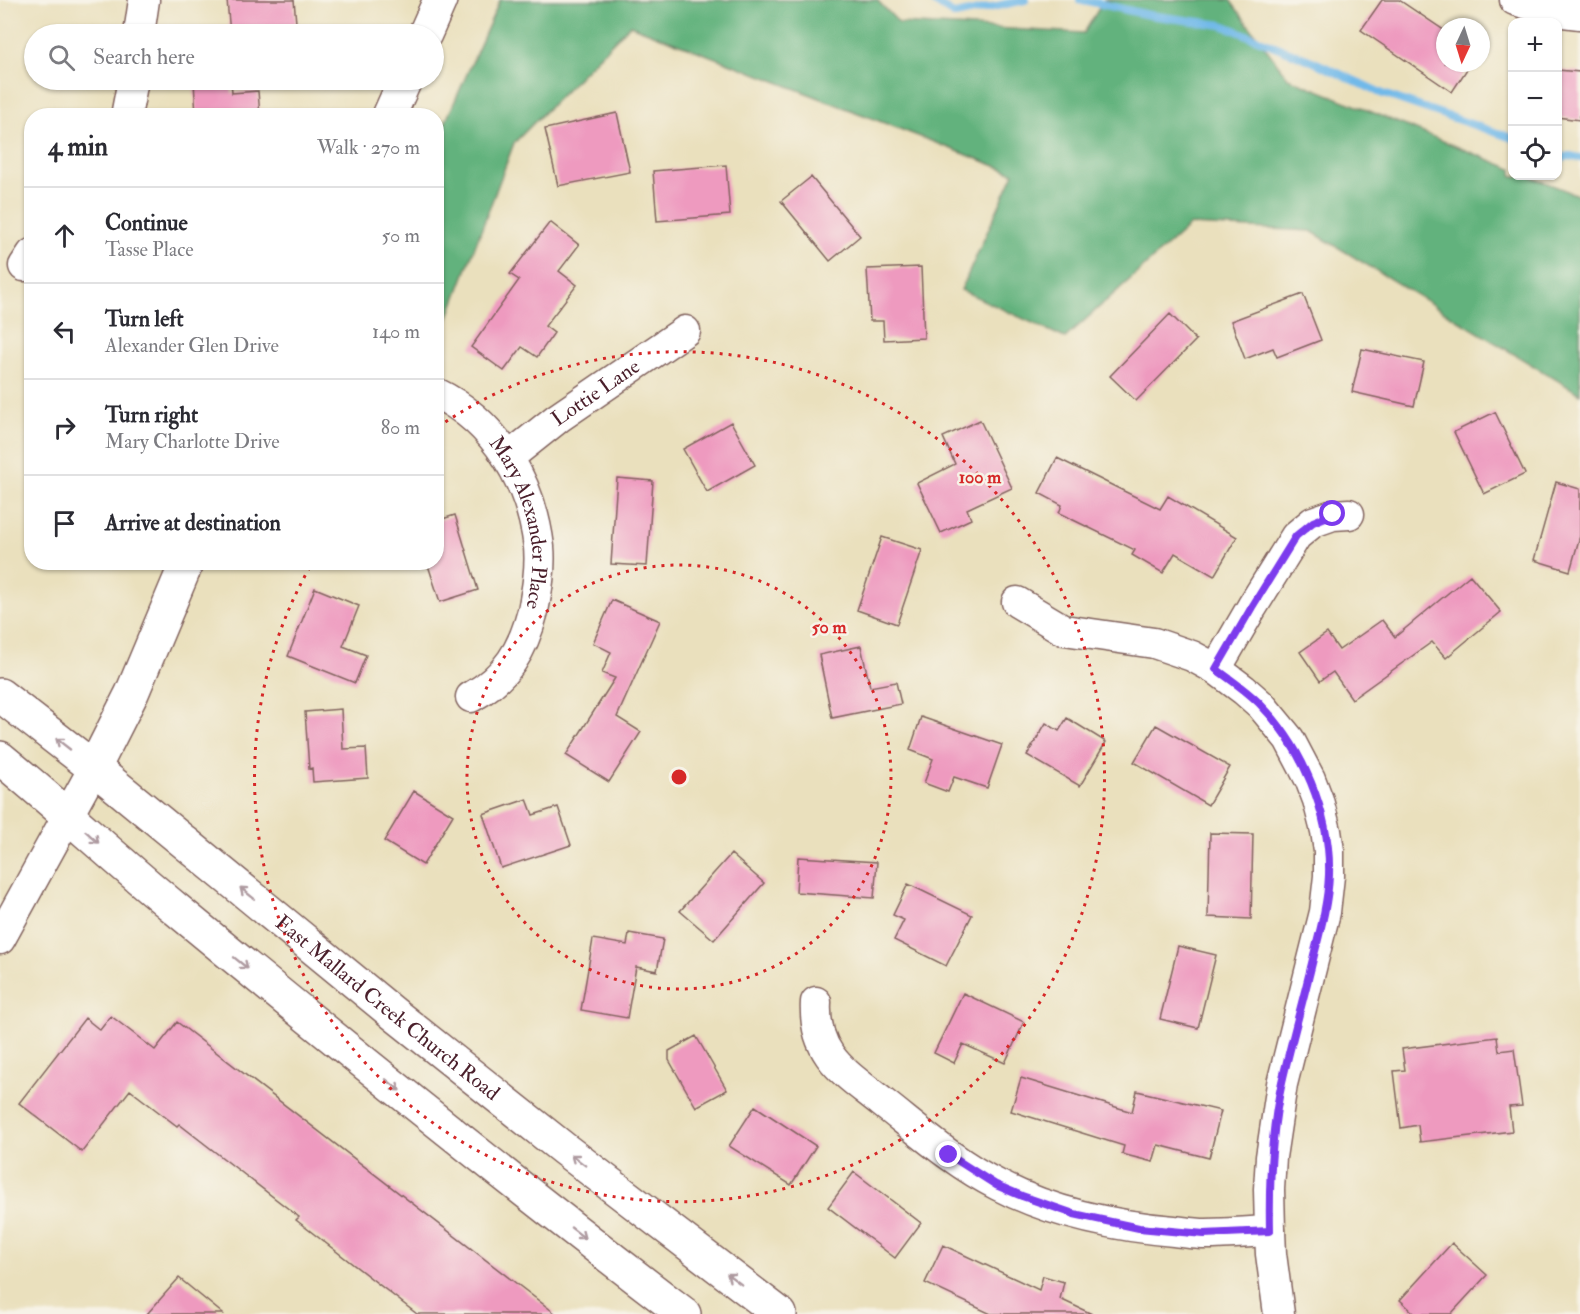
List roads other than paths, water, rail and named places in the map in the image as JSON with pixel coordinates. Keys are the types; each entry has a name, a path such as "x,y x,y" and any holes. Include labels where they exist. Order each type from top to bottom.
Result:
{"main road":[{"path":"429,24 440,0"},
{"path":"393,108 401,90"},
{"path":"94,768 132,693 184,570"},
{"name":"East Mallard Creek Church Road","path":"0,695 94,768 403,1021 564,1149 780,1314"},
{"path":"0,758 193,924 507,1177 684,1314"}],"street":[{"path":"140,24 144,0"},
{"path":"1515,0 1547,10 1580,14"},
{"path":"128,108 131,90"},
{"name":"Lottie Lane","path":"508,457 558,418 685,331"},
{"name":"Mary Alexander Place","path":"444,397 486,428 508,457 526,493 539,549 538,589 528,629 520,648 505,672 471,697"},
{"path":"1216,669 1296,536 1313,522 1333,514 1349,514"},
{"path":"1017,602 1064,630 1154,643 1192,656 1216,669 1261,705 1288,740 1310,779 1318,800 1329,851 1325,912 1282,1084 1270,1157 1271,1254 1279,1314"},
{"path":"0,939 94,768"},
{"path":"816,1002 819,1038 839,1068 949,1155 996,1185 1074,1214 1139,1228 1204,1234 1270,1231"}],"waterway":[{"path":"931,0 955,15 1025,0"},
{"path":"1080,0 1149,15 1222,25 1312,61 1383,94 1508,137"},
{"path":"1562,158 1580,158"}]}
